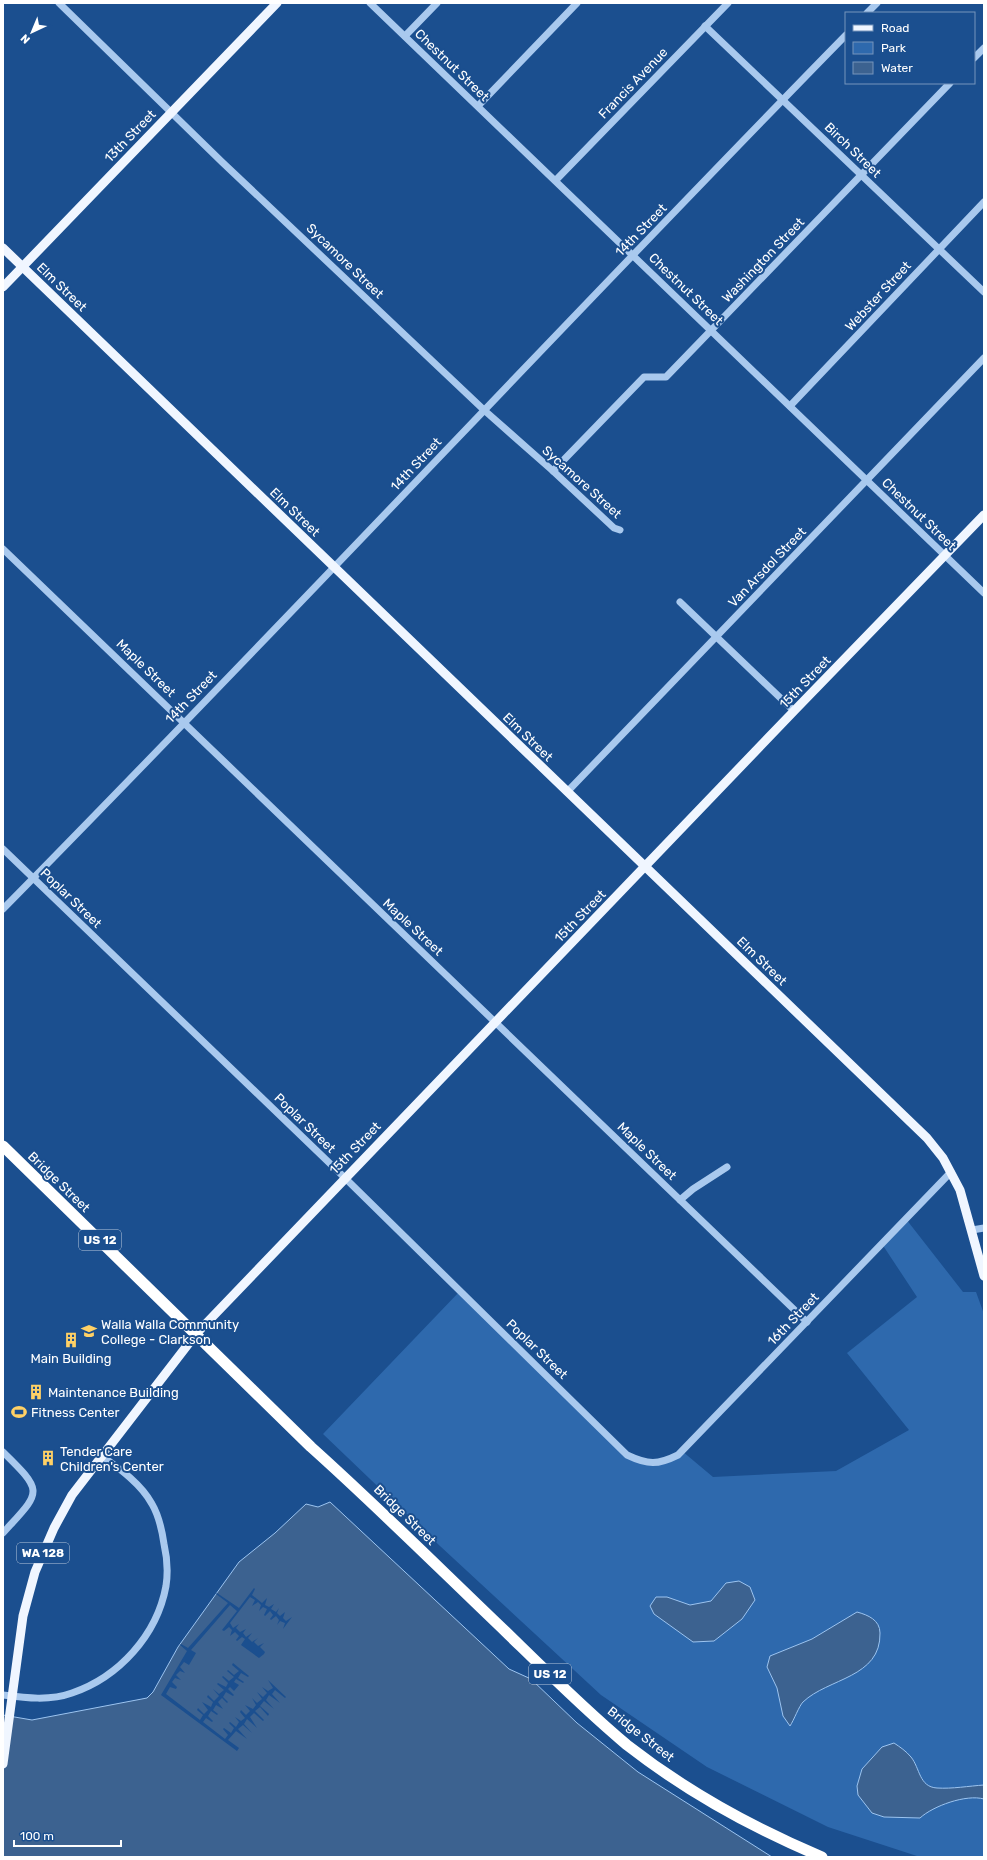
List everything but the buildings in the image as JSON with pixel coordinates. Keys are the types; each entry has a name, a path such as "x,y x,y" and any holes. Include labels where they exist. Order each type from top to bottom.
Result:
{"highway":[{"name":"Bridge Street","path":"3,1146 311,1447 517,1643 627,1744 665,1772 740,1818 788,1843 822,1857"}],"main road":[{"name":"13th Street","path":"3,287 277,3"},
{"name":"Elm Street","path":"3,248 927,1138 943,1158 960,1190 984,1276"},
{"name":"15th Street","path":"196,1334 794,711 984,516"},
{"name":"WA 128","path":"3,1764 23,1616 35,1572 54,1528 72,1496 196,1334"}],"street":[{"name":"Sycamore Street","path":"59,3 171,112 484,410 553,471 614,528 620,530"},
{"name":"Chestnut Street","path":"370,3 634,255 984,594"},
{"path":"405,36 437,3"},
{"path":"478,106 577,3"},
{"name":"Francis Avenue","path":"556,180 728,3"},
{"path":"868,12 877,3"},
{"name":"Birch Street","path":"705,26 984,292"},
{"name":"14th Street","path":"3,909 334,568 484,410 845,36"},
{"path":"975,57 984,48"},
{"name":"Washington Street","path":"553,471 644,377 666,377 949,84"},
{"name":"Webster Street","path":"790,406 984,202"},
{"name":"Van Arsdol Street","path":"567,792 984,358"},
{"name":"Maple Street","path":"3,549 807,1322"},
{"path":"680,602 794,711"},
{"name":"Poplar Street","path":"3,849 345,1178 627,1455 642,1462"},
{"path":"680,1200 693,1189 727,1167"},
{"name":"16th Street","path":"642,1462 663,1462 678,1455 951,1172"},
{"path":"972,1230 984,1228"},
{"path":"3,1452 28,1475 34,1489 32,1501 3,1533"},
{"path":"3,1695 41,1699 72,1694 97,1681 121,1665 135,1651 147,1634 159,1612 166,1586 166,1557 162,1529 152,1504 139,1487 102,1456"}],"green space":[{"path":"906,1219 963,1292 976,1292 984,1314 984,1857 920,1857 828,1827 707,1767 601,1695 440,1546 323,1434 460,1291 627,1455 663,1462 682,1451 713,1477 836,1471 909,1430 847,1353 917,1297 882,1244"}],"water":[{"path":"330,1502 509,1669 531,1679 577,1723 638,1772 772,1857 3,1857 3,1715 32,1720 147,1698 153,1692 178,1647 239,1562 275,1533 306,1504 318,1507"},
{"path":"739,1581 750,1587 755,1600 742,1619 714,1641 693,1642 654,1614 650,1606 656,1597 667,1597 690,1605 711,1601 726,1583"},
{"path":"857,1612 876,1621 879,1628 880,1633 878,1648 872,1659 863,1668 826,1687 803,1702 790,1726 783,1716 777,1688 767,1667 770,1656 812,1639"},
{"path":"894,1743 911,1757 923,1781 931,1787 955,1788 984,1785 984,1799 968,1798 950,1802 933,1809 920,1818 884,1817 872,1813 858,1795 857,1786 862,1769 882,1747"}],"pier":[{"path":"254,1588 255,1589 252,1595 262,1603 267,1598 265,1605 269,1607 274,1604 271,1609 276,1612 279,1608 277,1613 280,1616 285,1612 283,1618 286,1621 292,1617 283,1629 285,1623 280,1621 277,1625 279,1620 276,1616 271,1620 270,1619 273,1615 270,1611 265,1616 264,1615 267,1609 263,1607 259,1611 261,1605 258,1602 252,1606 255,1600 250,1597 230,1623 233,1628 239,1624 236,1628 240,1632 246,1629 243,1633 246,1637 252,1633 248,1638 252,1642 258,1638 254,1642 258,1646 264,1643 260,1647 265,1652 264,1654 259,1658 241,1645 245,1639 242,1637 237,1641 236,1640 239,1636 235,1632 230,1636 232,1630 229,1627 224,1631 222,1630 237,1611 230,1605 191,1650 196,1653 189,1665 184,1662 180,1667 185,1673 180,1671 176,1675 181,1680 175,1678 172,1682 177,1687 176,1689 170,1687 166,1694 200,1720 203,1715 197,1710 198,1708 204,1714 208,1710 202,1702 211,1707 213,1702 207,1697 208,1695 214,1701 219,1696 213,1689 219,1694 224,1690 217,1684 218,1683 226,1687 228,1683 222,1677 223,1676 229,1681 234,1677 227,1671 228,1670 234,1675 239,1671 232,1665 233,1663 249,1676 248,1677 241,1673 238,1678 244,1682 243,1683 236,1679 234,1682 239,1685 234,1691 230,1687 228,1689 234,1695 233,1696 226,1692 223,1697 228,1702 227,1703 222,1698 218,1702 223,1709 216,1705 213,1710 218,1714 217,1715 211,1711 208,1716 213,1721 212,1722 206,1718 203,1722 225,1739 228,1735 223,1729 224,1728 231,1733 234,1728 229,1723 230,1722 236,1727 239,1722 235,1717 241,1721 245,1718 240,1712 241,1710 246,1715 250,1711 245,1705 253,1709 256,1705 252,1698 257,1703 262,1699 257,1692 263,1697 267,1693 262,1687 268,1691 273,1688 268,1680 286,1697 285,1698 275,1690 272,1694 280,1703 269,1695 266,1700 274,1709 264,1701 260,1706 269,1714 268,1716 260,1707 255,1711 264,1720 263,1721 254,1713 250,1717 257,1728 247,1719 244,1724 252,1733 243,1725 238,1729 247,1739 236,1731 228,1740 239,1748 237,1751 161,1695 187,1651 180,1645 181,1644 188,1648 228,1603 216,1594 217,1593 239,1608"}],"place":[{"name":"Walla Walla Community College - Clarkson","path":"89,1331"},
{"name":"Main Building","path":"71,1340"},
{"name":"Maintenance Building","path":"36,1392"},
{"name":"Fitness Center","path":"19,1412"},
{"name":"Tender Care Children's Center","path":"48,1458"}]}
